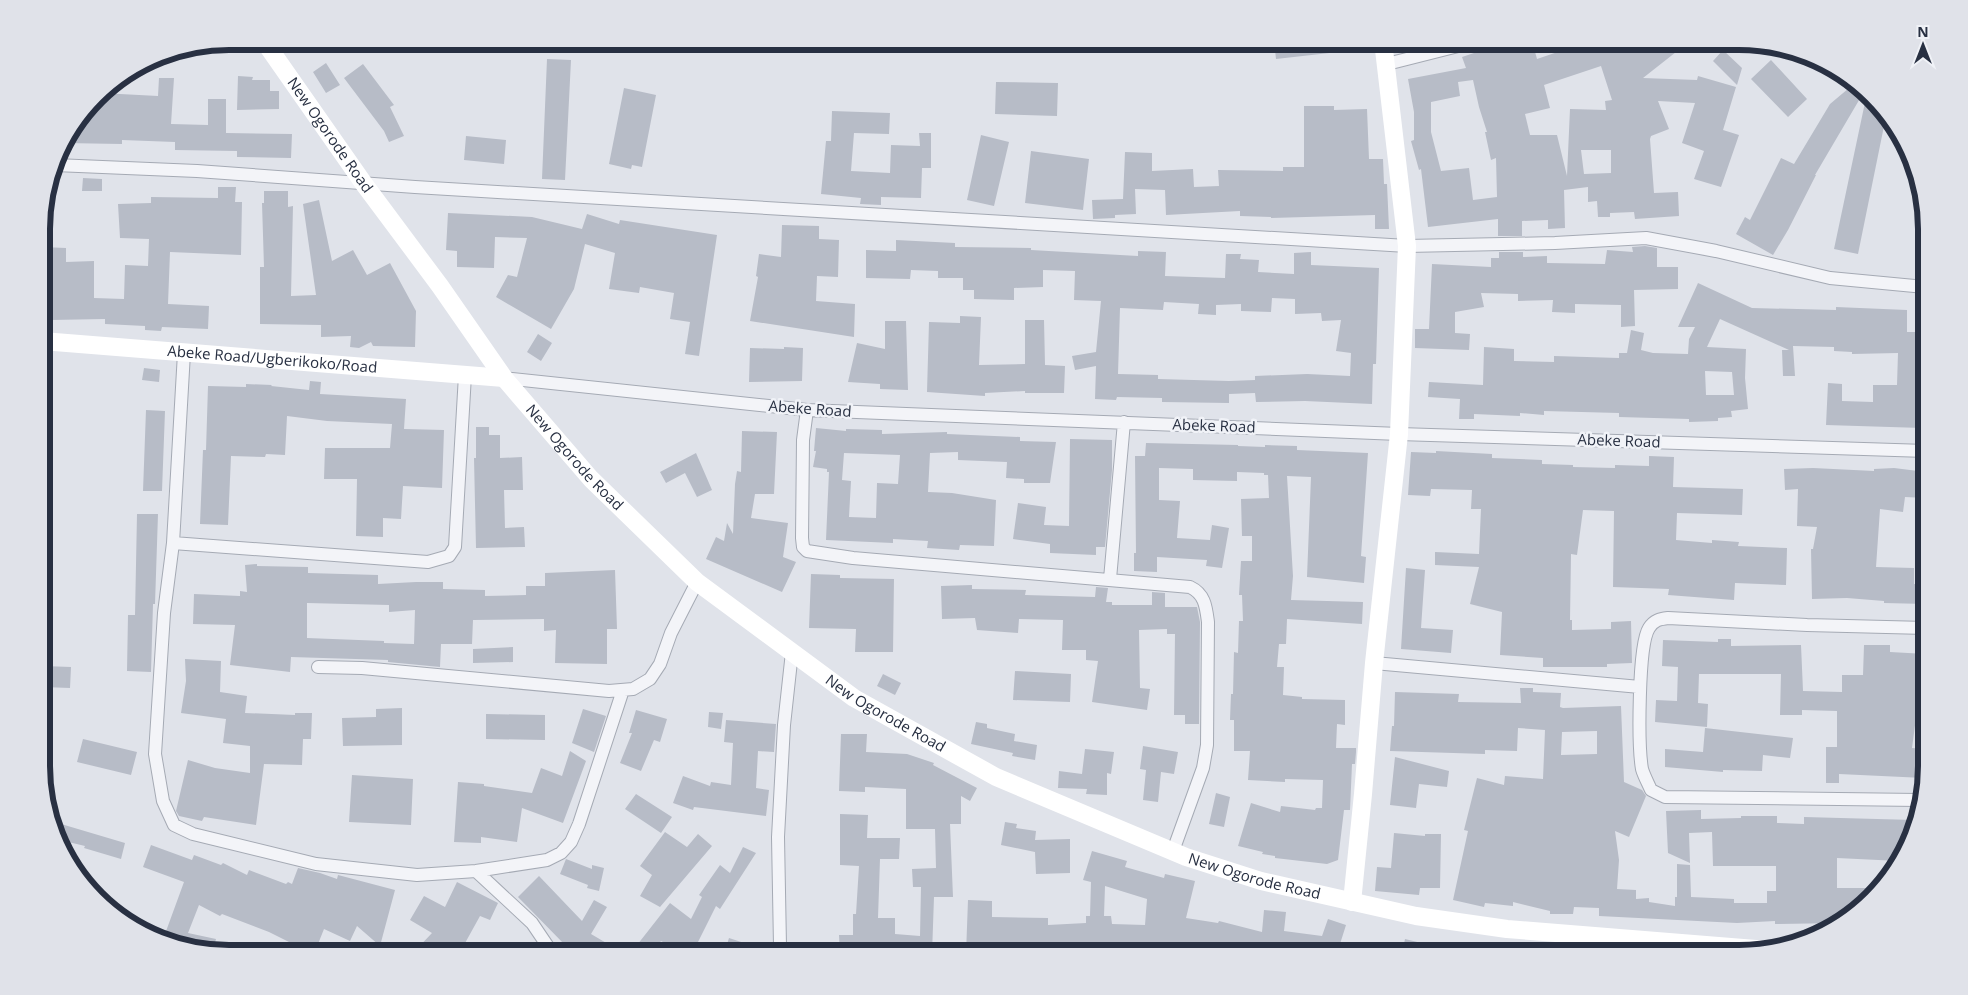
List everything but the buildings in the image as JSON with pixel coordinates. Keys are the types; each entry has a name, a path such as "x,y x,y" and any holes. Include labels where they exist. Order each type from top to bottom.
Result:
{"street":[{"name":"New Ogorode Road","path":"270,50 504,378 591,479 697,582 854,698 996,777 1172,851 1261,881 1416,916 1507,929 1706,945"},
{"path":"1352,902 1374,663 1399,434 1407,246 1385,50"},
{"path":"1387,64 1442,50"},
{"path":"62,165 198,171 364,184 1407,246 1555,243 1646,238 1716,251 1830,278 1918,285"},
{"name":"Abeke Road/Ugberikoko/Road","path":"50,342 504,378"},
{"path":"184,353 173,543 164,613 155,754 163,800 174,825 192,834 316,864 416,875 476,871 547,860 560,853 571,842 580,824 623,690"},
{"path":"173,543 428,562 449,556 455,547 465,375"},
{"name":"Abeke Road","path":"504,378 808,410 1399,434 1918,451"},
{"path":"808,410 803,440 802,538 803,547 808,552 853,558 1190,586 1198,591 1205,602 1208,622 1207,744 1204,768 1172,851"},
{"path":"1110,579 1124,422"},
{"path":"318,667 362,668 600,690 633,689 650,679 660,664 671,633 697,582"},
{"path":"1915,800 1665,796 1651,790 1642,771 1640,686 1644,641 1648,628 1657,619 1918,628"},
{"path":"780,945 778,837 784,725 792,652"},
{"path":"1374,663 1640,686"},
{"path":"476,871 532,923 546,945"}]}
